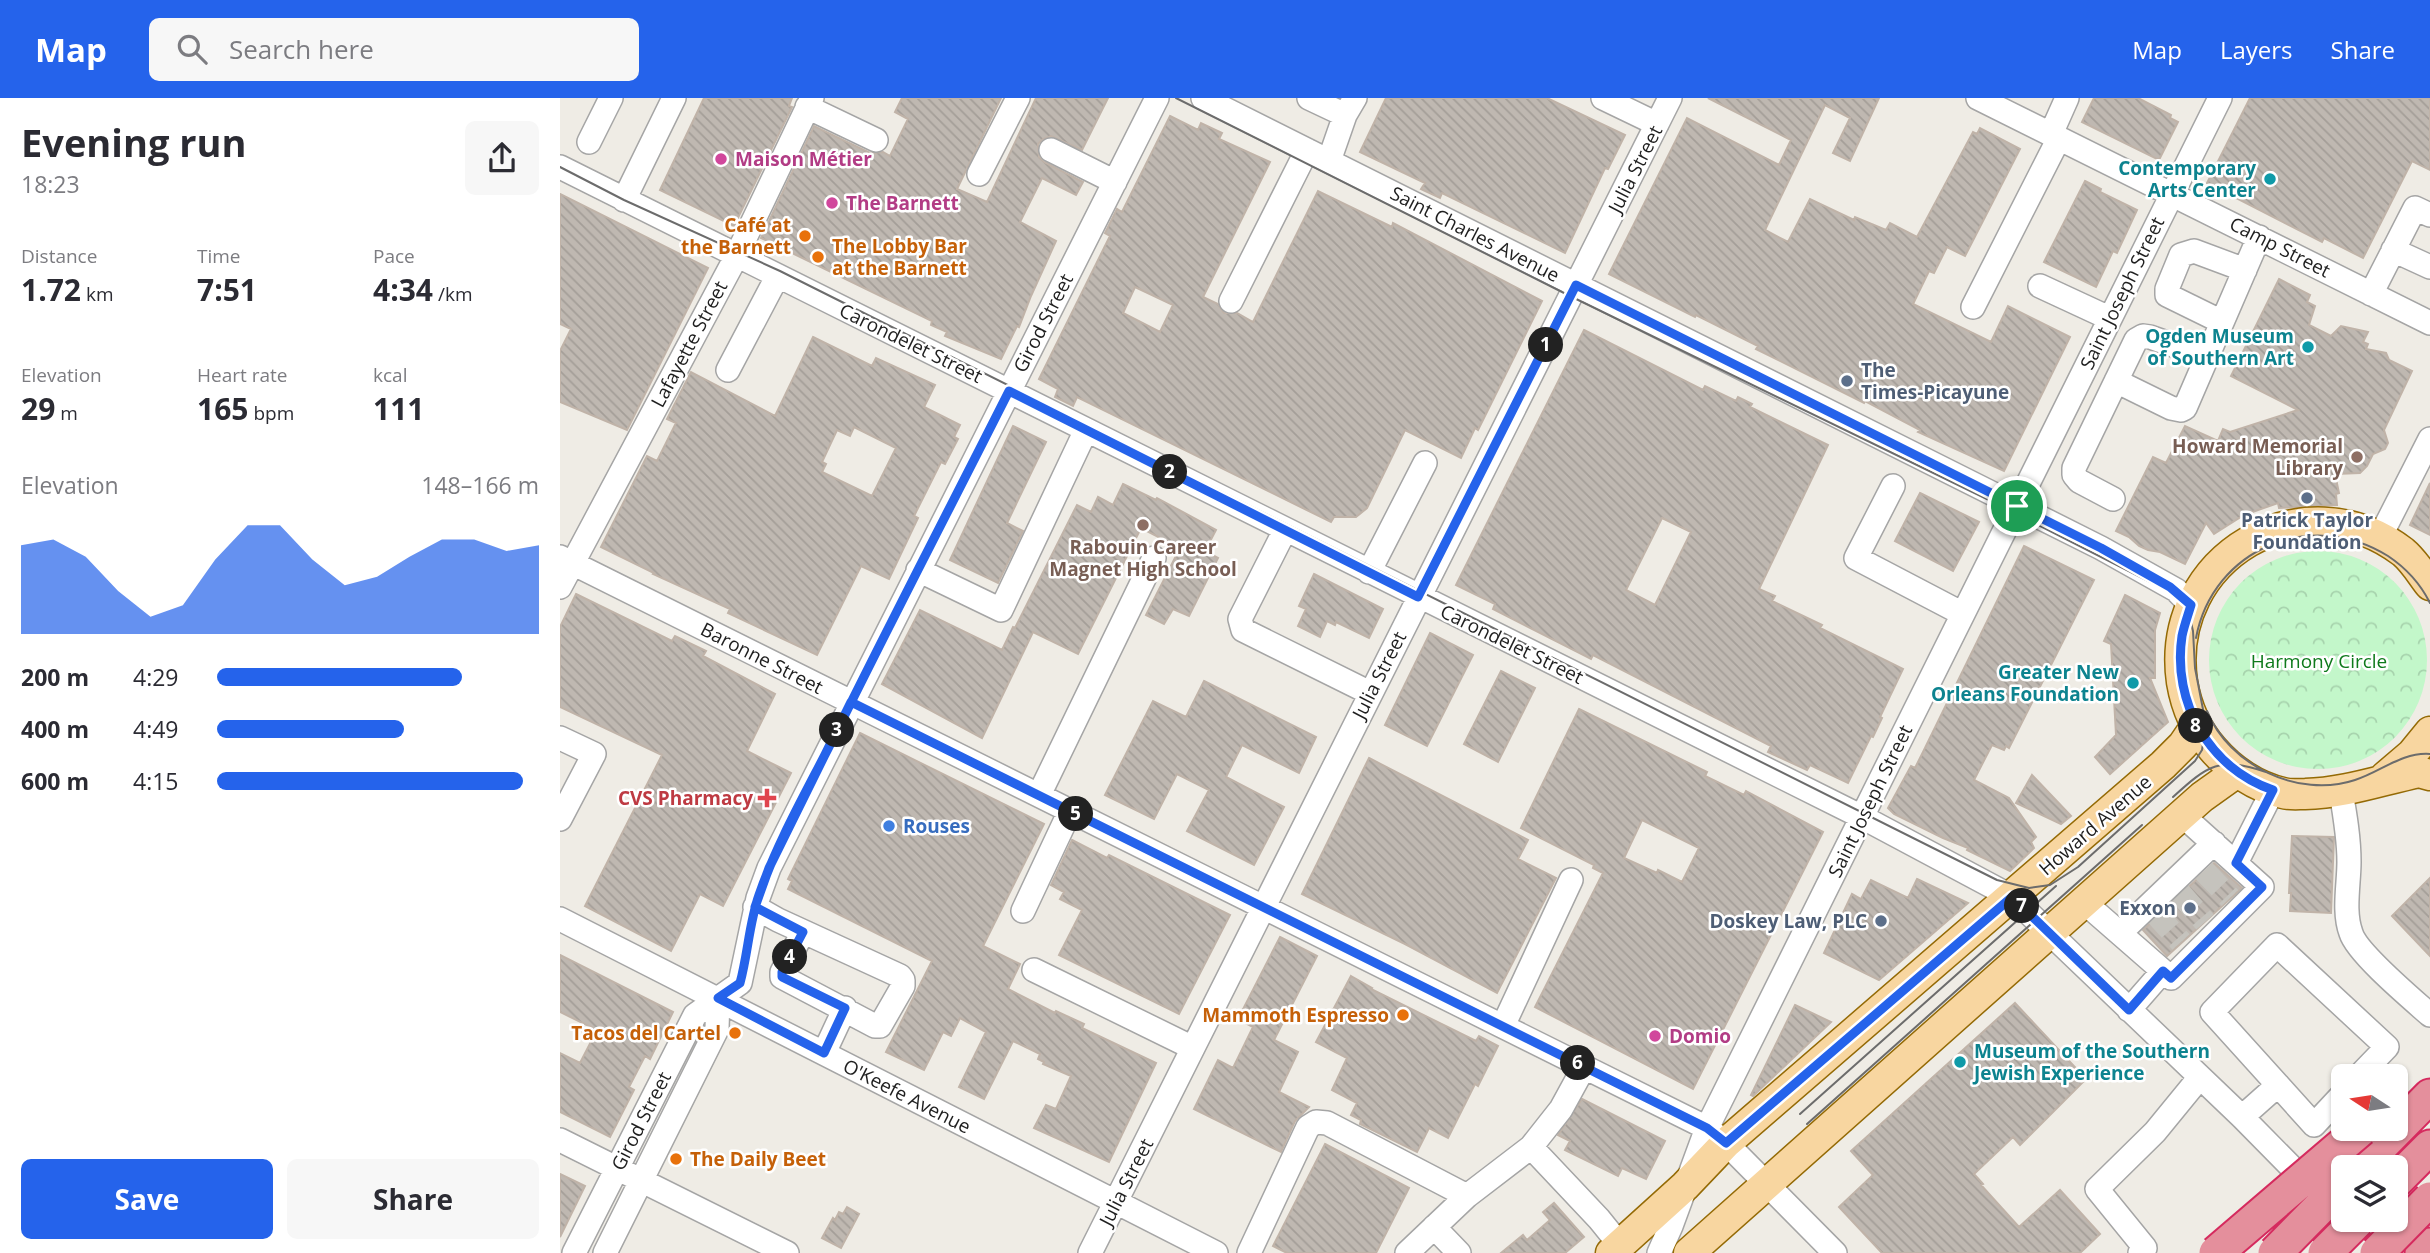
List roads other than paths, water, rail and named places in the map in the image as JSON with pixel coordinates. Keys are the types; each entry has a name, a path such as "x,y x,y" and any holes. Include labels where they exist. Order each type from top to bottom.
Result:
{"highway":[{"path":"2408,1088 2430,1076"},
{"path":"2372,1155 2430,1096"},
{"path":"2216,1253 2347,1141"},
{"path":"2408,1169 2430,1147"},
{"path":"2377,1253 2430,1199"},
{"path":"2275,1253 2331,1216"},
{"path":"2325,1253 2334,1232"},
{"path":"2422,1253 2430,1245"}],"main road":[{"path":"2430,585 2406,554 2380,537 2357,527 2307,522 2271,531 2238,548 2219,564 2203,583 2191,605 2182,635 2180,666 2185,696 2196,726 2221,758 2237,772 2273,790 2286,794 2341,792 2419,772 2430,775"},
{"name":"Howard Avenue","path":"1615,1249 1685,1186 1716,1136 2012,897 2163,765 2183,745 2196,726"},
{"path":"2382,780 2412,754 2430,732"},
{"path":"1689,1253 2202,797 2237,772"}],"street":[{"path":"589,142 611,98"},
{"path":"624,200 674,98"},
{"path":"979,174 1018,98"},
{"name":"Girod Street","path":"574,1253 695,1014 740,983 755,907 769,868 1157,98"},
{"path":"1308,98 1350,107 1329,161"},
{"path":"1603,98 1657,124"},
{"name":"Julia Street","path":"1090,1253 1670,98"},
{"name":"Camp Street","path":"1978,98 2430,323"},
{"path":"1973,307 2055,136 2067,98"},
{"name":"Saint Joseph Street","path":"1716,1136 1862,817 2220,98"},
{"name":"Saint Charles Avenue","path":"1210,100 2101,548 2170,587 2191,605"},
{"path":"815,101 877,132"},
{"name":"Lafayette Street","path":"560,587 566,560 736,257 815,101"},
{"path":"1051,150 1115,182"},
{"path":"1231,301 1307,150"},
{"name":"Carondelet Street","path":"560,167 1862,817 2012,897 2242,1117 2331,1196"},
{"path":"2371,294 2415,208 2430,215"},
{"path":"2116,382 2171,408 2185,408 2259,237"},
{"path":"2393,250 2430,267"},
{"path":"2222,322 2167,295 2166,289 2181,255 2194,251 2245,270"},
{"path":"728,370 778,277"},
{"path":"2040,286 2109,318"},
{"path":"2113,499 2078,481 2074,468 2136,340 2143,336 2150,337 2207,357"},
{"path":"918,570 1001,610 1086,430"},
{"path":"2380,537 2430,439"},
{"path":"1369,572 1424,463"},
{"path":"1893,486 1856,558 1963,614"},
{"path":"1285,530 1240,619 1240,625 1243,630 1370,693"},
{"path":"1039,796 1154,558"},
{"name":"Baronne Street","path":"566,560 1503,1026 1716,1136 1835,1253"},
{"path":"560,738 594,754 560,819"},
{"path":"2236,863 2273,790"},
{"path":"2341,792 2347,820 2348,917 2351,935 2374,962 2430,1015"},
{"path":"1023,911 1070,810"},
{"path":"2085,903 2171,978 2188,949 2235,903 2262,887 2182,815"},
{"path":"2120,933 2152,910 2200,867 2214,843"},
{"path":"1503,1026 1571,880"},
{"path":"755,907 900,976 903,986 880,1026 875,1026 782,977 782,972 803,932"},
{"name":"O'Keefe Avenue","path":"560,919 1216,1253"},
{"path":"2331,1107 2314,1125 2212,1012 2277,945 2387,1047 2371,1064"},
{"path":"1034,970 1193,1048"},
{"path":"2129,1010 2163,971"},
{"name":"Girod Street","path":"605,1253 717,1029 718,998"},
{"path":"824,1053 845,1008"},
{"path":"1407,1253 1467,1196 1531,1147 1561,1109 1584,1067"},
{"path":"2140,1253 2145,1248 2096,1189 2155,1132 2200,1077"},
{"path":"2242,1117 2278,1085"},
{"path":"2387,1155 2430,1114"},
{"path":"1248,1253 1308,1127 1316,1122 1327,1123 1467,1196"},
{"path":"560,1140 787,1253"},
{"path":"1531,1147 1600,1219 1615,1249"},
{"path":"1659,1253 1685,1186"},
{"path":"2264,1253 2331,1214"},
{"path":"1434,1227 1459,1253"},
{"name":"Carondelet Street","path":"2362,1232 2377,1253"}],"tunnel":[{"path":"2204,871 2230,898"},
{"path":"2179,892 2205,922"},
{"path":"2155,913 2181,942"}],"tram line":[{"path":"560,167 624,200 780,271 1997,880 2029,888 2050,885 2078,867 2195,761 2202,750 2206,725 2195,668 2193,631 2189,614 2183,604 2166,590 1176,98"},
{"path":"2196,638 2206,607 2222,580 2244,560 2270,545 2298,537 2328,536 2359,542 2388,556 2412,576 2430,603"},
{"path":"2207,711 2217,730 2248,762 2289,781 2333,785 2364,777 2410,756 2430,754"},
{"path":"2173,797 2196,777 2226,764 2266,772"},
{"path":"1807,1124 2142,825"},
{"path":"1800,1114 2056,886"}],"place":[{"name":"Maison Métier","path":"721,159"},
{"name":"Contemporary Arts Center","path":"2270,179"},
{"name":"The Barnett","path":"832,203"},
{"name":"Café at the Barnett","path":"805,236"},
{"name":"The Lobby Bar at the Barnett","path":"818,257"},
{"name":"Ogden Museum of Southern Art","path":"2308,347"},
{"name":"The Times-Picayune","path":"1847,381"},
{"name":"Howard Memorial Library","path":"2357,457"},
{"name":"Patrick Taylor Foundation","path":"2307,498"},
{"name":"Rabouin Career Magnet High School","path":"1143,525"},
{"name":"Greater New Orleans Foundation","path":"2133,683"},
{"name":"CVS Pharmacy","path":"767,798"},
{"name":"Rouses","path":"889,826"},
{"name":"Exxon","path":"2190,908"},
{"name":"Doskey Law, PLC","path":"1881,921"},
{"name":"Mammoth Espresso","path":"1403,1015"},
{"name":"Tacos del Cartel","path":"735,1033"},
{"name":"Domio","path":"1655,1036"},
{"name":"Museum of the Southern Jewish Experience","path":"1960,1062"},
{"name":"The Daily Beet","path":"676,1159"}],"park label":[{"name":"Harmony Circle","path":"2319,661"}]}
